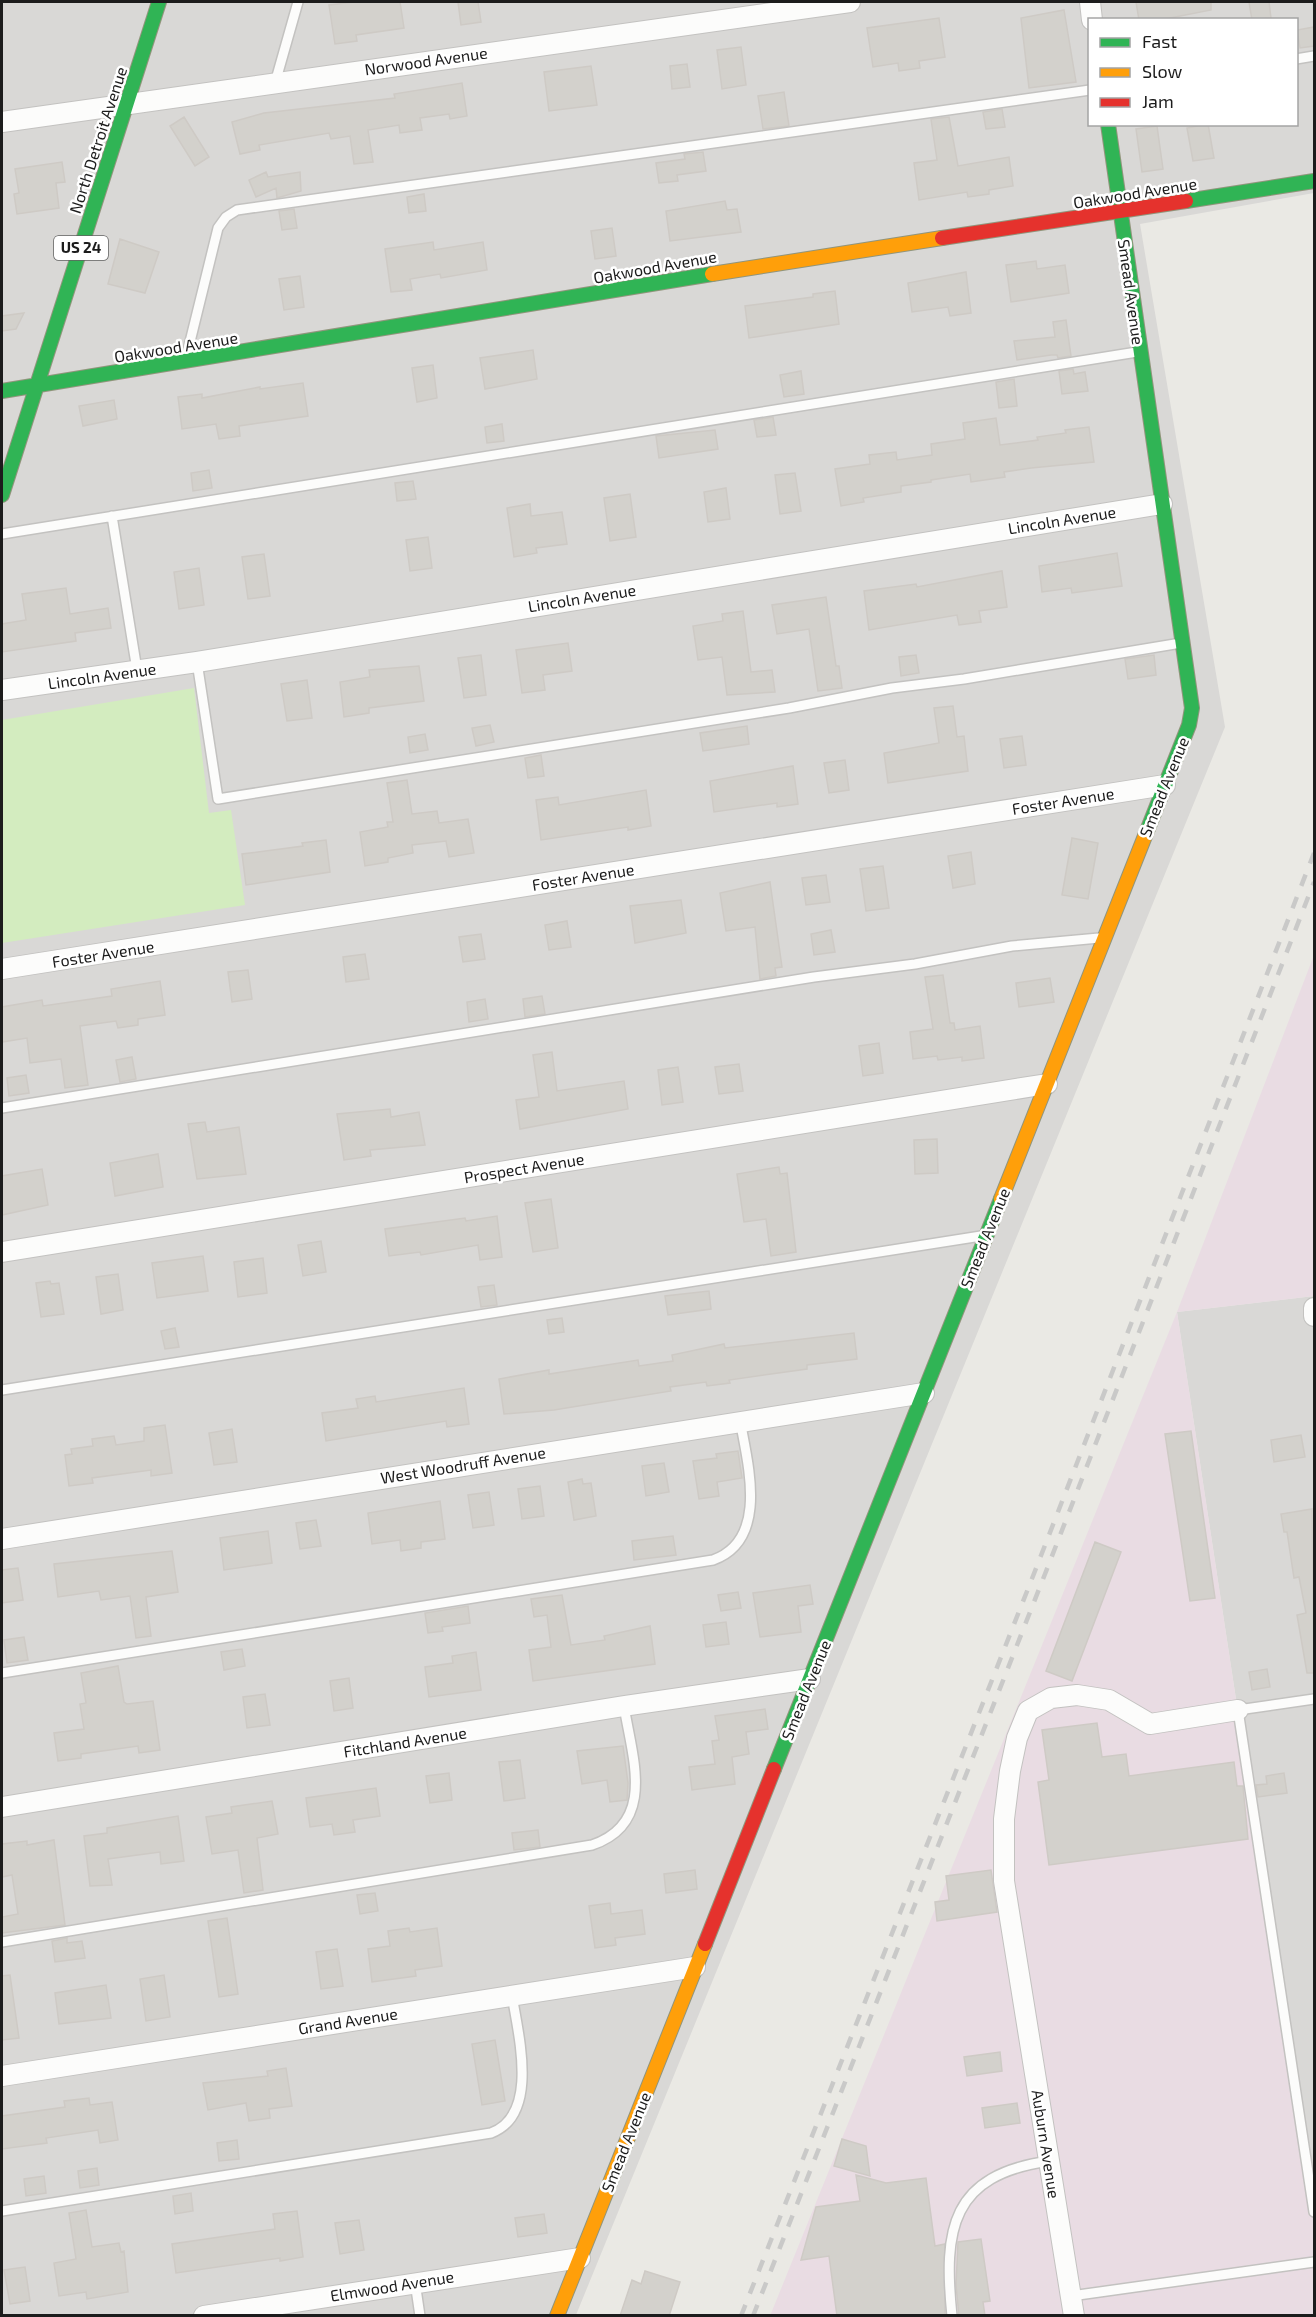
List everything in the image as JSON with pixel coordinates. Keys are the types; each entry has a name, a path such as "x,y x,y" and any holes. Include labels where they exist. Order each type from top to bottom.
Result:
{"street":[{"name":"North Detroit Avenue","path":"2,495 159,2"},
{"name":"Norwood Avenue","path":"2,122 850,2"},
{"path":"1090,2 1092,18"},
{"name":"Smead Avenue","path":"557,2316 1189,725 1192,708 1108,126"},
{"name":"Oakwood Avenue","path":"2,391 185,363 804,259 1120,213 1314,181"},
{"name":"Lincoln Avenue","path":"2,690 198,662 1162,504"},
{"name":"Foster Avenue","path":"2,969 1165,785"},
{"name":"Prospect Avenue","path":"2,1252 1047,1084"},
{"name":"West Woodruff Avenue","path":"2,1539 740,1420 924,1393"},
{"name":"Fitchland Avenue","path":"2,1807 624,1706 810,1679"},
{"name":"Auburn Avenue","path":"1072,2306 1004,1881 1004,1820 1017,1738 1028,1711 1051,1698 1077,1695 1109,1700 1150,1724 1239,1710"},
{"name":"Grand Avenue","path":"2,2076 695,1967"},
{"name":"Elmwood Avenue","path":"204,2316 580,2258"}],"lane":[{"path":"275,83 298,2"},
{"path":"1298,59 1314,56"},
{"path":"185,363 218,228 226,217 237,210 1088,90"},
{"path":"2,534 1139,352"},
{"path":"112,516 137,670"},
{"path":"198,662 218,799 1181,643"},
{"path":"2,1108 814,977 915,964 965,953 1104,938"},
{"path":"2,1390 986,1235"},
{"path":"2,1673 713,1560 727,1555 738,1544 750,1507 750,1484 740,1420"},
{"path":"1314,1699 1239,1710 1314,2212"},
{"path":"2,1942 592,1845 608,1840 621,1830 636,1797 636,1780 624,1706"},
{"path":"2,2211 491,2133 502,2129 509,2122 523,2083 523,2065 512,1995"},
{"path":"952,2316 950,2243 954,2222 963,2205 979,2186 994,2175 1025,2164 1049,2161"},
{"path":"1072,2306 1314,2262"},
{"path":"415,2282 420,2316"}],"shaded area":[{"path":"2,2 1314,2 1314,193 1140,224 1225,727 576,2315 2,2316"},
{"path":"1314,955 1314,1296 1177,1312"},
{"path":"1314,1296 1314,2211 1177,1312"},
{"path":"1177,1312 1314,2211 1314,2315 770,2316"}],"green space":[{"path":"194,688 209,813 231,810 245,905 2,943 2,720"}],"building":[{"path":"354,2 400,2 404,28 356,35 357,41 335,44 329,5"},
{"path":"458,2 478,2 481,22 461,25"},
{"path":"1136,2 1211,2 1211,10 1170,18 1139,18"},
{"path":"1249,2 1269,2 1271,18 1252,18"},
{"path":"1064,10 1076,82 1029,88 1021,18"},
{"path":"939,18 945,57 919,61 920,68 899,71 898,63 873,67 867,28"},
{"path":"1314,27 1314,46 1300,48 1298,30"},
{"path":"741,47 746,85 722,89 717,50"},
{"path":"687,64 690,87 672,89 670,66"},
{"path":"591,66 597,105 549,111 544,72"},
{"path":"462,83 467,116 450,119 449,114 420,118 422,130 400,133 399,125 368,130 373,162 354,164 350,136 331,139 329,133 259,145 260,150 240,154 232,122 264,113 395,98 394,94"},
{"path":"784,92 789,126 763,129 758,96"},
{"path":"1002,109 1005,127 986,129 983,112"},
{"path":"184,117 209,157 195,166 170,126"},
{"path":"949,117 958,166 1009,157 1013,186 989,190 989,194 968,197 967,192 919,200 914,163 937,160 931,119"},
{"path":"1157,126 1163,169 1142,172 1136,129"},
{"path":"1208,126 1214,158 1193,161 1187,128"},
{"path":"703,152 706,171 677,175 678,181 659,183 656,163 685,159 684,154"},
{"path":"62,162 65,182 56,183 59,208 17,214 14,194 19,193 15,169"},
{"path":"266,172 268,177 300,172 301,191 277,198 276,188 256,197 249,180"},
{"path":"424,194 426,211 409,213 407,197"},
{"path":"725,201 727,210 737,209 741,232 670,241 666,211"},
{"path":"294,209 297,228 282,230 279,211"},
{"path":"612,228 616,256 595,259 591,231"},
{"path":"120,239 159,252 145,293 108,284"},
{"path":"433,242 434,250 483,242 487,270 441,278 440,274 410,279 412,290 391,292 385,249"},
{"path":"1036,261 1037,269 1065,265 1069,293 1011,302 1006,265"},
{"path":"966,272 971,313 950,316 948,307 912,312 908,283"},
{"path":"300,276 304,307 284,310 279,279"},
{"path":"835,291 839,324 749,338 745,306 813,297 813,294"},
{"path":"24,313 16,329 2,331 2,316"},
{"path":"1066,320 1071,356 1058,358 1057,355 1051,355 1017,360 1014,341 1055,337 1053,322"},
{"path":"533,350 537,379 485,389 480,358"},
{"path":"433,365 437,398 417,402 412,368"},
{"path":"1073,369 1074,374 1085,372 1088,391 1062,394 1059,371"},
{"path":"801,371 804,394 784,397 780,375"},
{"path":"1014,379 1017,406 999,408 996,382"},
{"path":"303,383 308,416 239,426 240,436 219,439 216,424 182,429 178,397 202,394 202,398 260,387 260,389"},
{"path":"114,400 117,419 83,426 79,406"},
{"path":"773,417 776,435 757,437 754,420"},
{"path":"996,418 1000,445 1038,440 1037,437 1089,427 1094,462 1004,472 1005,477 971,482 970,474 931,480 931,482 901,486 901,492 863,498 864,502 841,506 835,469 870,464 869,455 896,452 897,460 932,455 931,444 965,439 963,423"},
{"path":"502,424 504,441 487,443 485,427"},
{"path":"715,430 718,449 659,458 656,436"},
{"path":"209,470 212,488 193,491 191,473"},
{"path":"795,473 801,511 780,514 775,475"},
{"path":"413,481 416,499 397,501 395,483"},
{"path":"726,488 730,519 708,522 704,492"},
{"path":"630,494 636,537 610,541 604,498"},
{"path":"530,504 531,516 562,512 567,544 536,548 537,553 514,557 507,508"},
{"path":"428,537 432,568 410,571 406,540"},
{"path":"1117,553 1122,586 1072,593 1071,588 1042,592 1039,566"},
{"path":"264,554 270,596 248,599 242,557"},
{"path":"199,568 204,605 179,609 174,572"},
{"path":"1002,571 1007,607 979,611 981,622 959,625 957,615 869,630 864,591 916,584 917,587"},
{"path":"66,588 70,614 108,608 111,628 75,633 76,641 2,652 2,624 26,620 22,594"},
{"path":"826,597 836,666 839,666 842,688 818,691 809,629 777,634 772,605"},
{"path":"743,611 751,672 772,670 775,692 727,695 722,657 698,660 693,626 723,621 722,614"},
{"path":"568,643 572,671 543,675 545,690 522,693 516,650"},
{"path":"481,655 486,695 464,698 458,658"},
{"path":"916,655 919,673 901,676 899,657"},
{"path":"1154,655 1156,675 1128,679 1125,659"},
{"path":"419,666 424,701 369,708 369,713 344,717 340,682 370,677 369,670"},
{"path":"307,680 312,718 287,721 281,684"},
{"path":"953,706 957,737 964,736 968,771 888,783 884,753 939,743 934,708"},
{"path":"490,725 494,742 476,746 472,728"},
{"path":"747,726 749,744 703,751 700,733"},
{"path":"425,734 428,750 410,753 408,737"},
{"path":"1022,736 1026,765 1004,768 1000,739"},
{"path":"541,755 544,776 528,778 525,758"},
{"path":"845,760 849,790 829,793 824,763"},
{"path":"793,766 798,804 777,807 777,803 714,812 710,781"},
{"path":"407,780 412,814 437,811 439,823 468,819 474,853 449,857 446,841 412,845 413,853 388,858 388,862 365,866 360,832 388,827 387,822 393,822 387,783"},
{"path":"646,790 651,826 628,830 628,827 541,840 536,800 558,797 559,805"},
{"path":"1072,838 1098,843 1088,899 1062,895"},
{"path":"326,840 330,872 246,885 242,854 303,846 302,843"},
{"path":"971,852 975,884 953,888 948,856"},
{"path":"883,866 889,908 866,911 860,869"},
{"path":"826,875 830,902 806,905 802,878"},
{"path":"770,882 782,967 775,968 776,976 760,979 755,927 726,931 720,893"},
{"path":"681,900 686,933 635,943 630,906"},
{"path":"567,921 571,947 549,950 545,925"},
{"path":"831,930 835,952 814,955 811,934"},
{"path":"481,934 485,959 463,962 459,937"},
{"path":"365,954 369,979 346,982 343,957"},
{"path":"248,970 252,999 232,1002 228,972"},
{"path":"943,975 950,1023 954,1023 955,1030 980,1026 984,1058 962,1061 962,1057 938,1060 937,1056 913,1059 910,1032 933,1029 925,977"},
{"path":"1050,978 1054,1002 1019,1007 1016,983"},
{"path":"160,981 165,1015 138,1019 138,1025 118,1028 116,1021 80,1026 88,1085 65,1088 61,1059 30,1063 27,1038 2,1042 2,1007 42,1000 43,1006 112,996 111,989"},
{"path":"542,996 545,1014 525,1017 523,999"},
{"path":"485,999 488,1019 469,1022 467,1002"},
{"path":"879,1043 883,1073 863,1076 859,1046"},
{"path":"552,1052 557,1091 624,1081 628,1109 520,1129 516,1100 539,1097 533,1055"},
{"path":"132,1057 136,1079 120,1082 116,1060"},
{"path":"739,1064 743,1091 719,1094 715,1067"},
{"path":"678,1067 683,1102 662,1105 658,1070"},
{"path":"26,1075 29,1093 9,1096 7,1078"},
{"path":"390,1109 391,1117 419,1112 425,1145 370,1150 371,1156 344,1160 337,1114"},
{"path":"205,1122 207,1132 239,1127 246,1174 197,1179 188,1124"},
{"path":"937,1139 938,1173 915,1174 914,1140"},
{"path":"158,1154 163,1187 115,1196 110,1163"},
{"path":"779,1167 780,1174 787,1173 796,1252 771,1256 766,1219 744,1222 737,1174"},
{"path":"42,1169 48,1205 2,1215 2,1176"},
{"path":"551,1199 558,1248 533,1252 525,1203"},
{"path":"497,1216 502,1257 480,1260 478,1245 421,1255 420,1252 389,1256 385,1229"},
{"path":"321,1241 326,1272 303,1276 298,1245"},
{"path":"203,1256 208,1291 157,1298 152,1263"},
{"path":"263,1258 267,1293 238,1297 234,1262"},
{"path":"118,1274 123,1310 101,1314 96,1277"},
{"path":"50,1281 51,1284 59,1283 64,1314 41,1317 36,1283"},
{"path":"494,1285 497,1305 481,1307 478,1287"},
{"path":"709,1291 711,1309 668,1315 665,1296"},
{"path":"562,1318 564,1332 549,1334 547,1320"},
{"path":"175,1328 179,1347 165,1349 161,1331"},
{"path":"854,1333 857,1359 807,1365 807,1369 729,1380 730,1383 707,1386 706,1382 670,1387 671,1391 554,1410 504,1414 499,1379 549,1370 549,1374 638,1360 639,1366 673,1361 672,1355 724,1344 725,1348"},
{"path":"464,1388 469,1424 447,1427 446,1421 326,1441 322,1413 358,1408 356,1399 375,1396 376,1402"},
{"path":"165,1425 172,1473 151,1476 151,1470 92,1478 93,1483 69,1486 65,1455 72,1454 71,1449 93,1446 92,1439 114,1436 116,1445 144,1441 144,1428"},
{"path":"232,1429 237,1462 214,1465 209,1433"},
{"path":"1191,1431 1215,1598 1190,1601 1165,1434"},
{"path":"1301,1435 1305,1457 1274,1462 1271,1440"},
{"path":"738,1451 742,1478 717,1482 719,1496 699,1499 693,1461 717,1458 716,1454"},
{"path":"664,1463 669,1492 646,1496 642,1466"},
{"path":"582,1479 583,1484 591,1483 596,1516 574,1520 568,1482"},
{"path":"540,1486 544,1516 522,1519 518,1489"},
{"path":"489,1492 494,1525 473,1528 468,1495"},
{"path":"440,1501 445,1539 421,1542 421,1548 401,1551 400,1540 372,1544 368,1513"},
{"path":"1312,1509 1314,1673 1307,1673 1297,1615 1306,1613 1299,1577 1294,1578 1287,1532 1284,1532 1281,1514"},
{"path":"316,1520 321,1546 300,1549 296,1523"},
{"path":"268,1531 272,1563 224,1570 220,1538"},
{"path":"673,1536 676,1555 634,1560 632,1541"},
{"path":"1095,1542 1121,1552 1072,1681 1046,1671"},
{"path":"172,1551 178,1592 146,1597 151,1636 136,1638 130,1596 101,1600 99,1591 58,1597 54,1564"},
{"path":"18,1568 23,1600 2,1603 2,1570"},
{"path":"810,1585 813,1604 798,1606 801,1632 760,1637 753,1593"},
{"path":"738,1592 741,1608 721,1611 718,1595"},
{"path":"562,1595 571,1645 605,1640 604,1636 650,1626 655,1664 533,1681 529,1650 551,1647 547,1615 534,1617 531,1599"},
{"path":"468,1606 470,1623 442,1627 443,1631 428,1633 425,1613"},
{"path":"726,1622 729,1644 706,1647 703,1625"},
{"path":"24,1637 28,1660 7,1663 4,1640"},
{"path":"242,1649 245,1666 224,1670 221,1652"},
{"path":"476,1652 481,1690 429,1697 425,1667 453,1663 452,1656"},
{"path":"118,1666 124,1702 127,1704 153,1701 160,1750 139,1753 138,1746 81,1754 81,1758 58,1761 54,1733 84,1729 80,1704 86,1703 81,1673"},
{"path":"1267,1669 1270,1687 1252,1690 1249,1672"},
{"path":"349,1678 353,1708 334,1711 330,1681"},
{"path":"265,1694 270,1725 247,1728 243,1697"},
{"path":"765,1709 768,1729 746,1732 749,1754 732,1757 735,1784 692,1790 689,1767 715,1764 712,1741 719,1740 715,1716"},
{"path":"1097,1723 1102,1757 1126,1754 1129,1776 1234,1762 1237,1786 1243,1786 1248,1839 1049,1865 1038,1782 1049,1780 1042,1730"},
{"path":"623,1746 628,1783 627,1800 610,1802 607,1780 582,1784 577,1751"},
{"path":"520,1760 525,1798 504,1801 499,1762"},
{"path":"449,1773 452,1800 430,1803 426,1776"},
{"path":"1284,1773 1287,1793 1258,1797 1256,1785 1267,1784 1266,1776"},
{"path":"376,1788 380,1816 353,1820 355,1832 334,1835 332,1824 310,1827 306,1798"},
{"path":"272,1801 278,1834 257,1838 263,1890 244,1893 238,1850 212,1854 206,1817 232,1813 231,1807"},
{"path":"178,1816 184,1861 161,1864 160,1852 108,1859 112,1885 90,1886 84,1836 107,1833 107,1828"},
{"path":"538,1830 540,1847 514,1850 512,1833"},
{"path":"54,1840 65,1925 2,1933 2,1917 18,1914 12,1875 2,1877 2,1844 27,1841 27,1845"},
{"path":"695,1870 697,1889 666,1893 664,1874"},
{"path":"991,1870 997,1912 937,1921 935,1902 949,1900 946,1876"},
{"path":"375,1893 378,1911 360,1914 357,1895"},
{"path":"610,1903 611,1914 642,1910 645,1934 615,1938 616,1945 595,1948 589,1906"},
{"path":"227,1918 238,1994 219,1997 208,1921"},
{"path":"409,1928 410,1932 437,1928 442,1966 415,1970 416,1976 372,1982 368,1949 390,1946 388,1931"},
{"path":"67,1938 67,1943 82,1941 85,1958 55,1962 52,1941"},
{"path":"337,1949 343,1986 321,1989 316,1952"},
{"path":"10,1975 19,2038 2,2040 2,1976"},
{"path":"164,1975 170,2017 146,2021 140,1979"},
{"path":"106,1985 111,2018 59,2024 55,1993"},
{"path":"495,2040 505,2101 482,2105 472,2044"},
{"path":"1000,2052 1002,2071 967,2076 964,2057"},
{"path":"286,2068 292,2106 269,2109 270,2118 249,2121 246,2103 208,2110 203,2083 268,2076 267,2071"},
{"path":"89,2098 90,2105 112,2102 118,2140 100,2143 98,2130 46,2138 47,2143 2,2149 2,2116 65,2107 64,2101"},
{"path":"1017,2103 1020,2123 985,2128 982,2108"},
{"path":"842,2139 866,2146 870,2176 834,2166"},
{"path":"237,2140 239,2159 219,2161 217,2143"},
{"path":"97,2168 99,2185 80,2188 78,2171"},
{"path":"856,2175 886,2183 926,2178 935,2246 945,2244 945,2316 837,2316 829,2256 801,2260 816,2207 860,2201"},
{"path":"44,2176 46,2193 26,2196 24,2179"},
{"path":"191,2193 193,2211 175,2214 173,2196"},
{"path":"86,2210 92,2247 119,2243 121,2252 124,2251 128,2292 87,2299 86,2292 59,2296 54,2263 76,2259 69,2213"},
{"path":"297,2211 303,2257 280,2261 280,2258 176,2273 172,2244 275,2229 273,2214"},
{"path":"544,2214 547,2233 518,2237 515,2218"},
{"path":"359,2220 364,2250 340,2254 335,2223"},
{"path":"981,2239 990,2301 983,2302 985,2316 959,2316 956,2285 958,2242"},
{"path":"25,2267 30,2301 10,2304 4,2270"},
{"path":"645,2271 680,2282 669,2316 620,2316 632,2280 641,2284"}],"railway":[{"path":"741,2316 1035,1571 1314,853"},
{"path":"753,2316 1314,882"}],"traffic: fast":[{"path":"2,495 159,2"},
{"path":"1108,126 1192,708 1189,725 1147,831"},
{"path":"1186,201 1314,181"},
{"path":"2,391 712,274"},
{"path":"774,1769 1001,1199"}],"traffic: slow":[{"path":"712,274 942,238"},
{"path":"1001,1199 1147,831"},
{"path":"557,2316 705,1944"}],"traffic: jam":[{"path":"942,238 1186,201"},
{"path":"705,1944 774,1769"}]}
